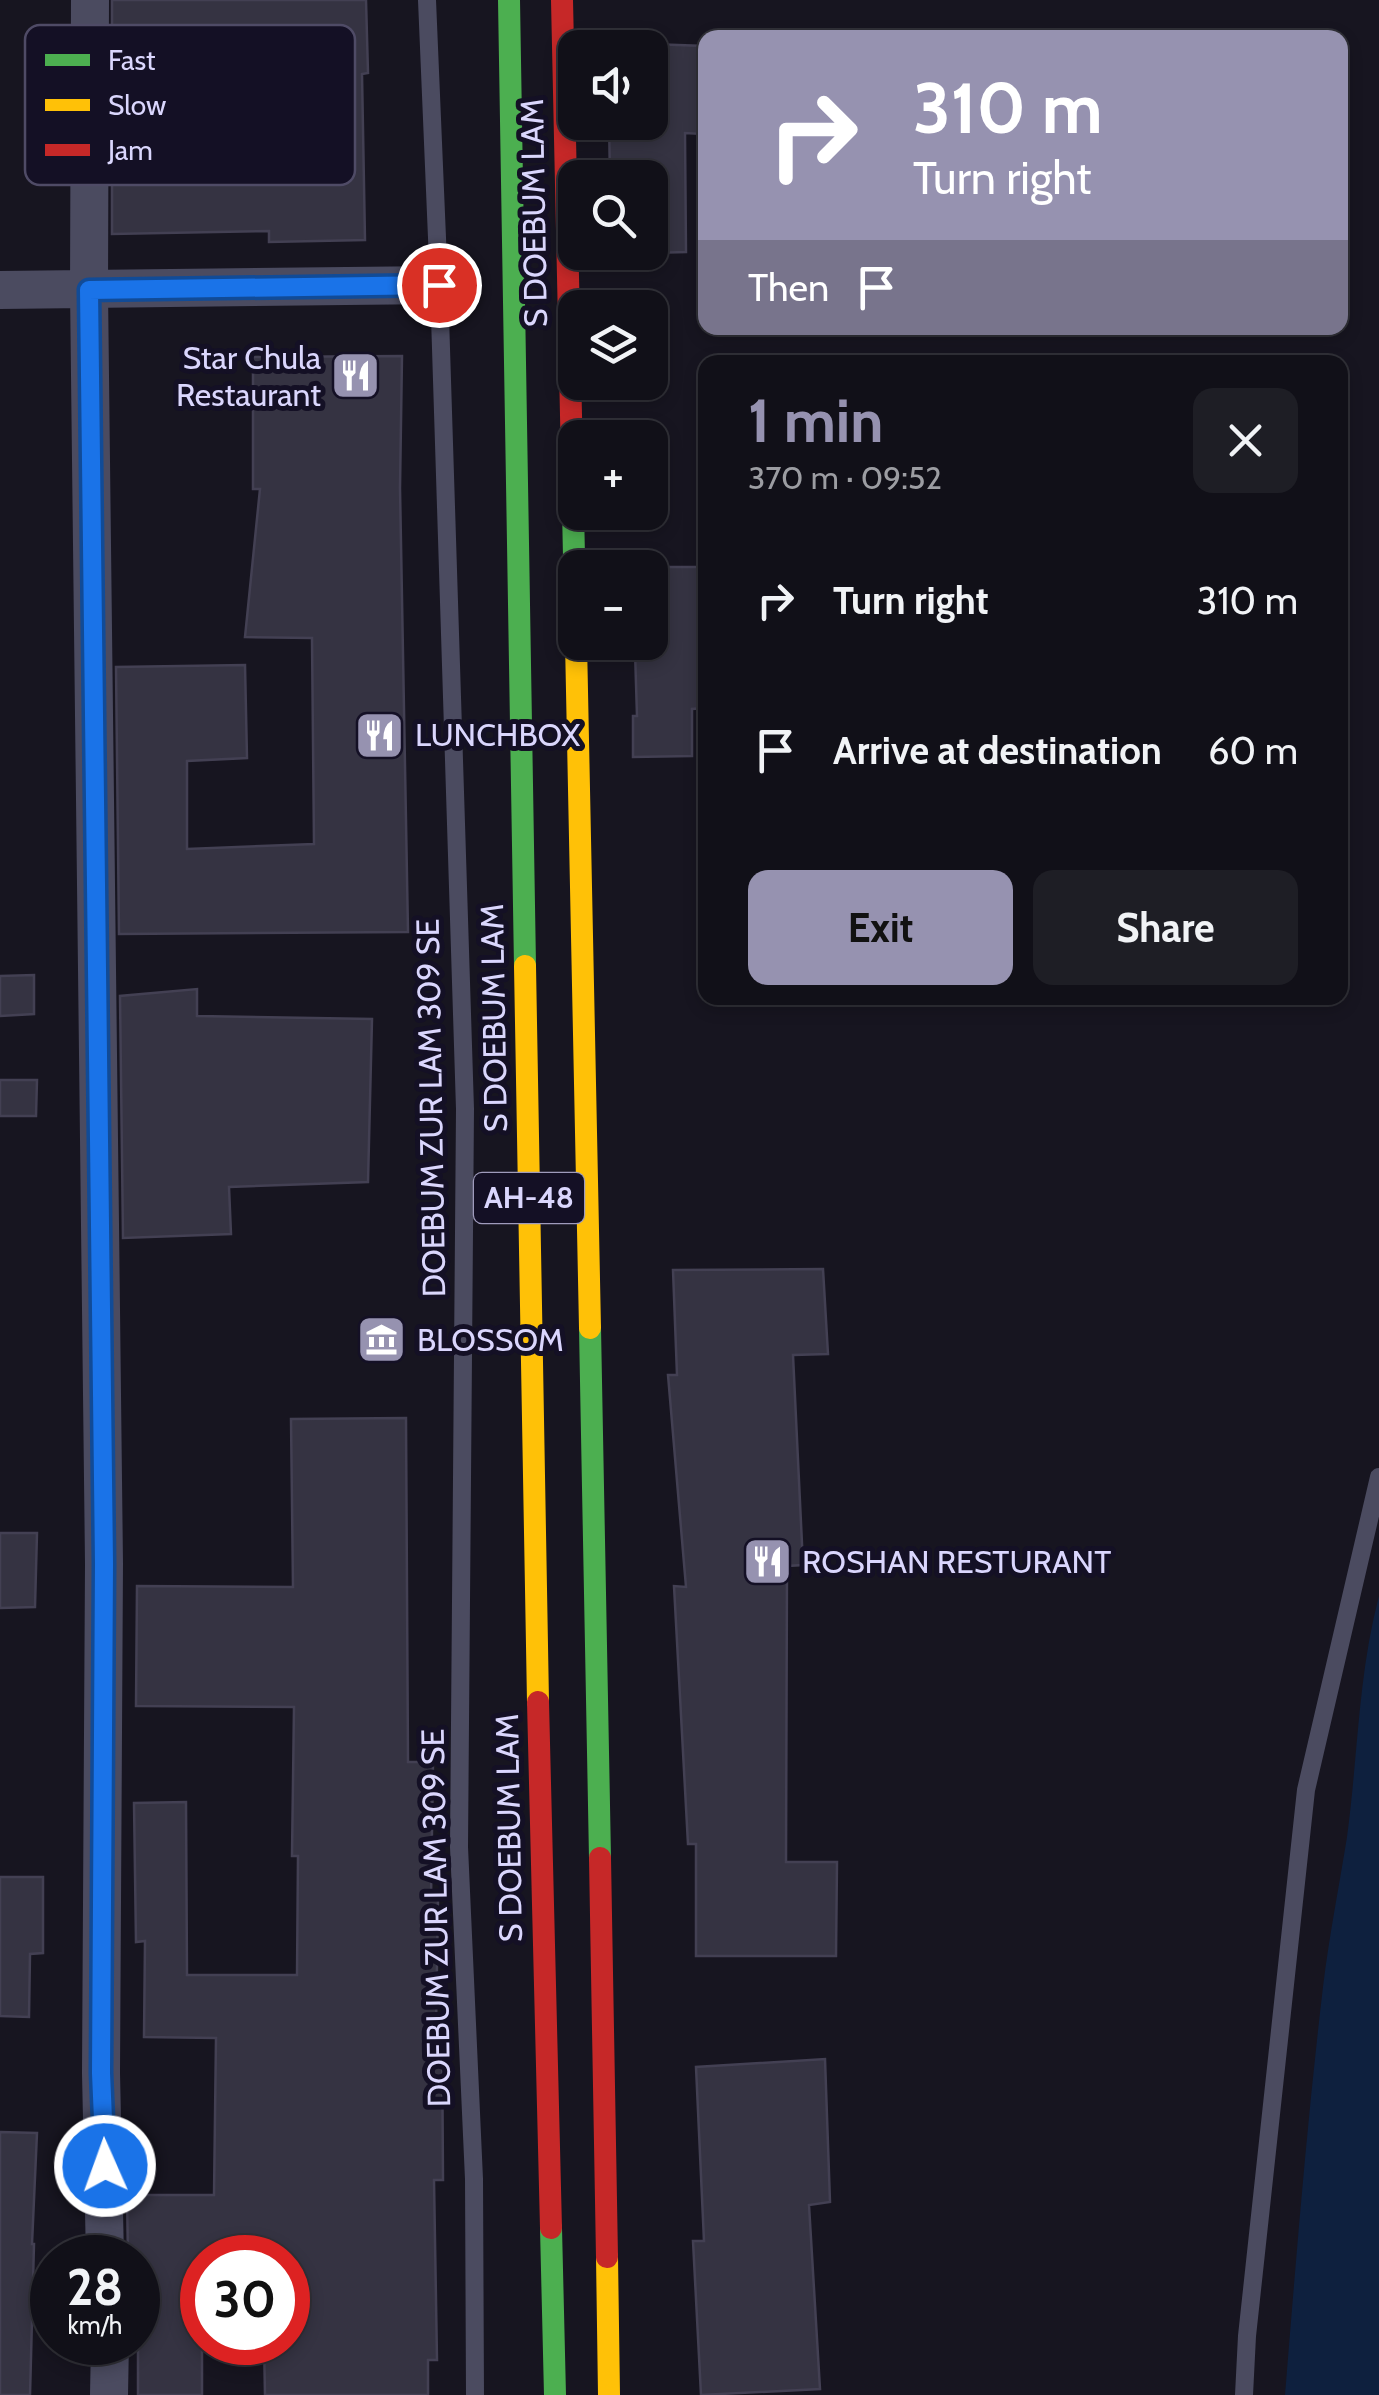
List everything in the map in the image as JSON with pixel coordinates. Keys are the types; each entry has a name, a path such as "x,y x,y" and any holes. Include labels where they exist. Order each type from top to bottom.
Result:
{"highway":[{"name":"S DOEBUM LAM","path":"509,0 535,1561 555,2395"},
{"name":"S DOEBUM LAM","path":"562,0 574,550"},
{"name":"AH-48","path":"576,660 609,2395"}],"street":[{"path":"90,0 90,25"},
{"path":"89,185 103,1504 101,2073 105,2235"},
{"path":"0,290 439,285"},
{"path":"109,2395 110,2365"}],"lane":[{"name":"DOEBUM ZUR LAM 309 SE","path":"427,0 465,1109 460,1847 474,2179 476,2395"},
{"path":"1244,2395 1246,2336 1306,1790 1379,1477"}],"water":[{"path":"1379,1596 1379,2395 1285,2395 1323,1987 1347,1837 1367,1656"}],"building":[{"path":"112,0 366,0 368,73 362,74 365,240 269,242 269,231 112,234 112,185 355,185 355,25 112,25"},
{"path":"668,45 698,46 698,134 685,133 686,252 668,252 668,160 610,160 609,140 668,140"},
{"path":"402,356 400,488 408,932 119,934 116,667 245,665 247,758 187,761 187,849 314,844 312,638 245,637 260,489 253,489 253,357"},
{"path":"668,567 698,567 698,708 692,709 692,756 633,757 633,716 637,716 635,660 668,660"},
{"path":"34,975 34,1014 0,1016 0,976"},
{"path":"197,989 197,1016 372,1019 368,1182 229,1187 231,1234 123,1238 120,996"},
{"path":"0,1080 37,1080 36,1116 0,1116"},
{"path":"823,1269 828,1354 793,1355 803,1565 787,1566 786,1862 837,1862 836,1956 696,1956 696,1844 688,1844 674,1586 686,1587 668,1375 677,1375 673,1270"},
{"path":"406,1418 408,1762 433,1762 431,1899 438,1899 436,2029 442,2029 443,2180 434,2180 437,2360 428,2360 428,2395 265,2395 264,2365 310,2365 310,2235 180,2235 180,2365 202,2365 202,2395 138,2395 138,2365 160,2365 160,2235 128,2235 127,2195 214,2195 216,2038 144,2037 145,1941 136,1942 134,1803 186,1802 187,1975 297,1975 298,1856 292,1856 294,1707 136,1706 137,1586 293,1587 291,1419"},
{"path":"0,1533 37,1533 35,1607 0,1608"},
{"path":"0,1877 43,1877 43,1953 30,1954 29,2017 0,2016"},
{"path":"825,2059 830,2202 809,2205 820,2389 701,2395 693,2241 704,2241 696,2067"},
{"path":"0,2132 37,2133 30,2235 30,2395 0,2395"}],"traffic: fast":[{"path":"509,0 525,966"},
{"path":"573,530 574,550"},
{"path":"590,1328 600,1858"},
{"path":"551,2228 555,2395"}],"traffic: slow":[{"path":"576,660 590,1328"},
{"path":"525,966 538,1702"},
{"path":"607,2257 609,2395"}],"traffic: jam":[{"path":"562,0 571,420"},
{"path":"538,1702 551,2228"},
{"path":"600,1858 607,2257"}],"place":[{"name":"Star Chula Restaurant","path":"356,376"},
{"name":"LUNCHBOX","path":"380,735"},
{"name":"BLOSSOM","path":"382,1340"},
{"name":"ROSHAN RESTURANT","path":"767,1562"}],"route":[{"path":"105,2166 101,2073 104,1564 89,290 439,285"}]}
